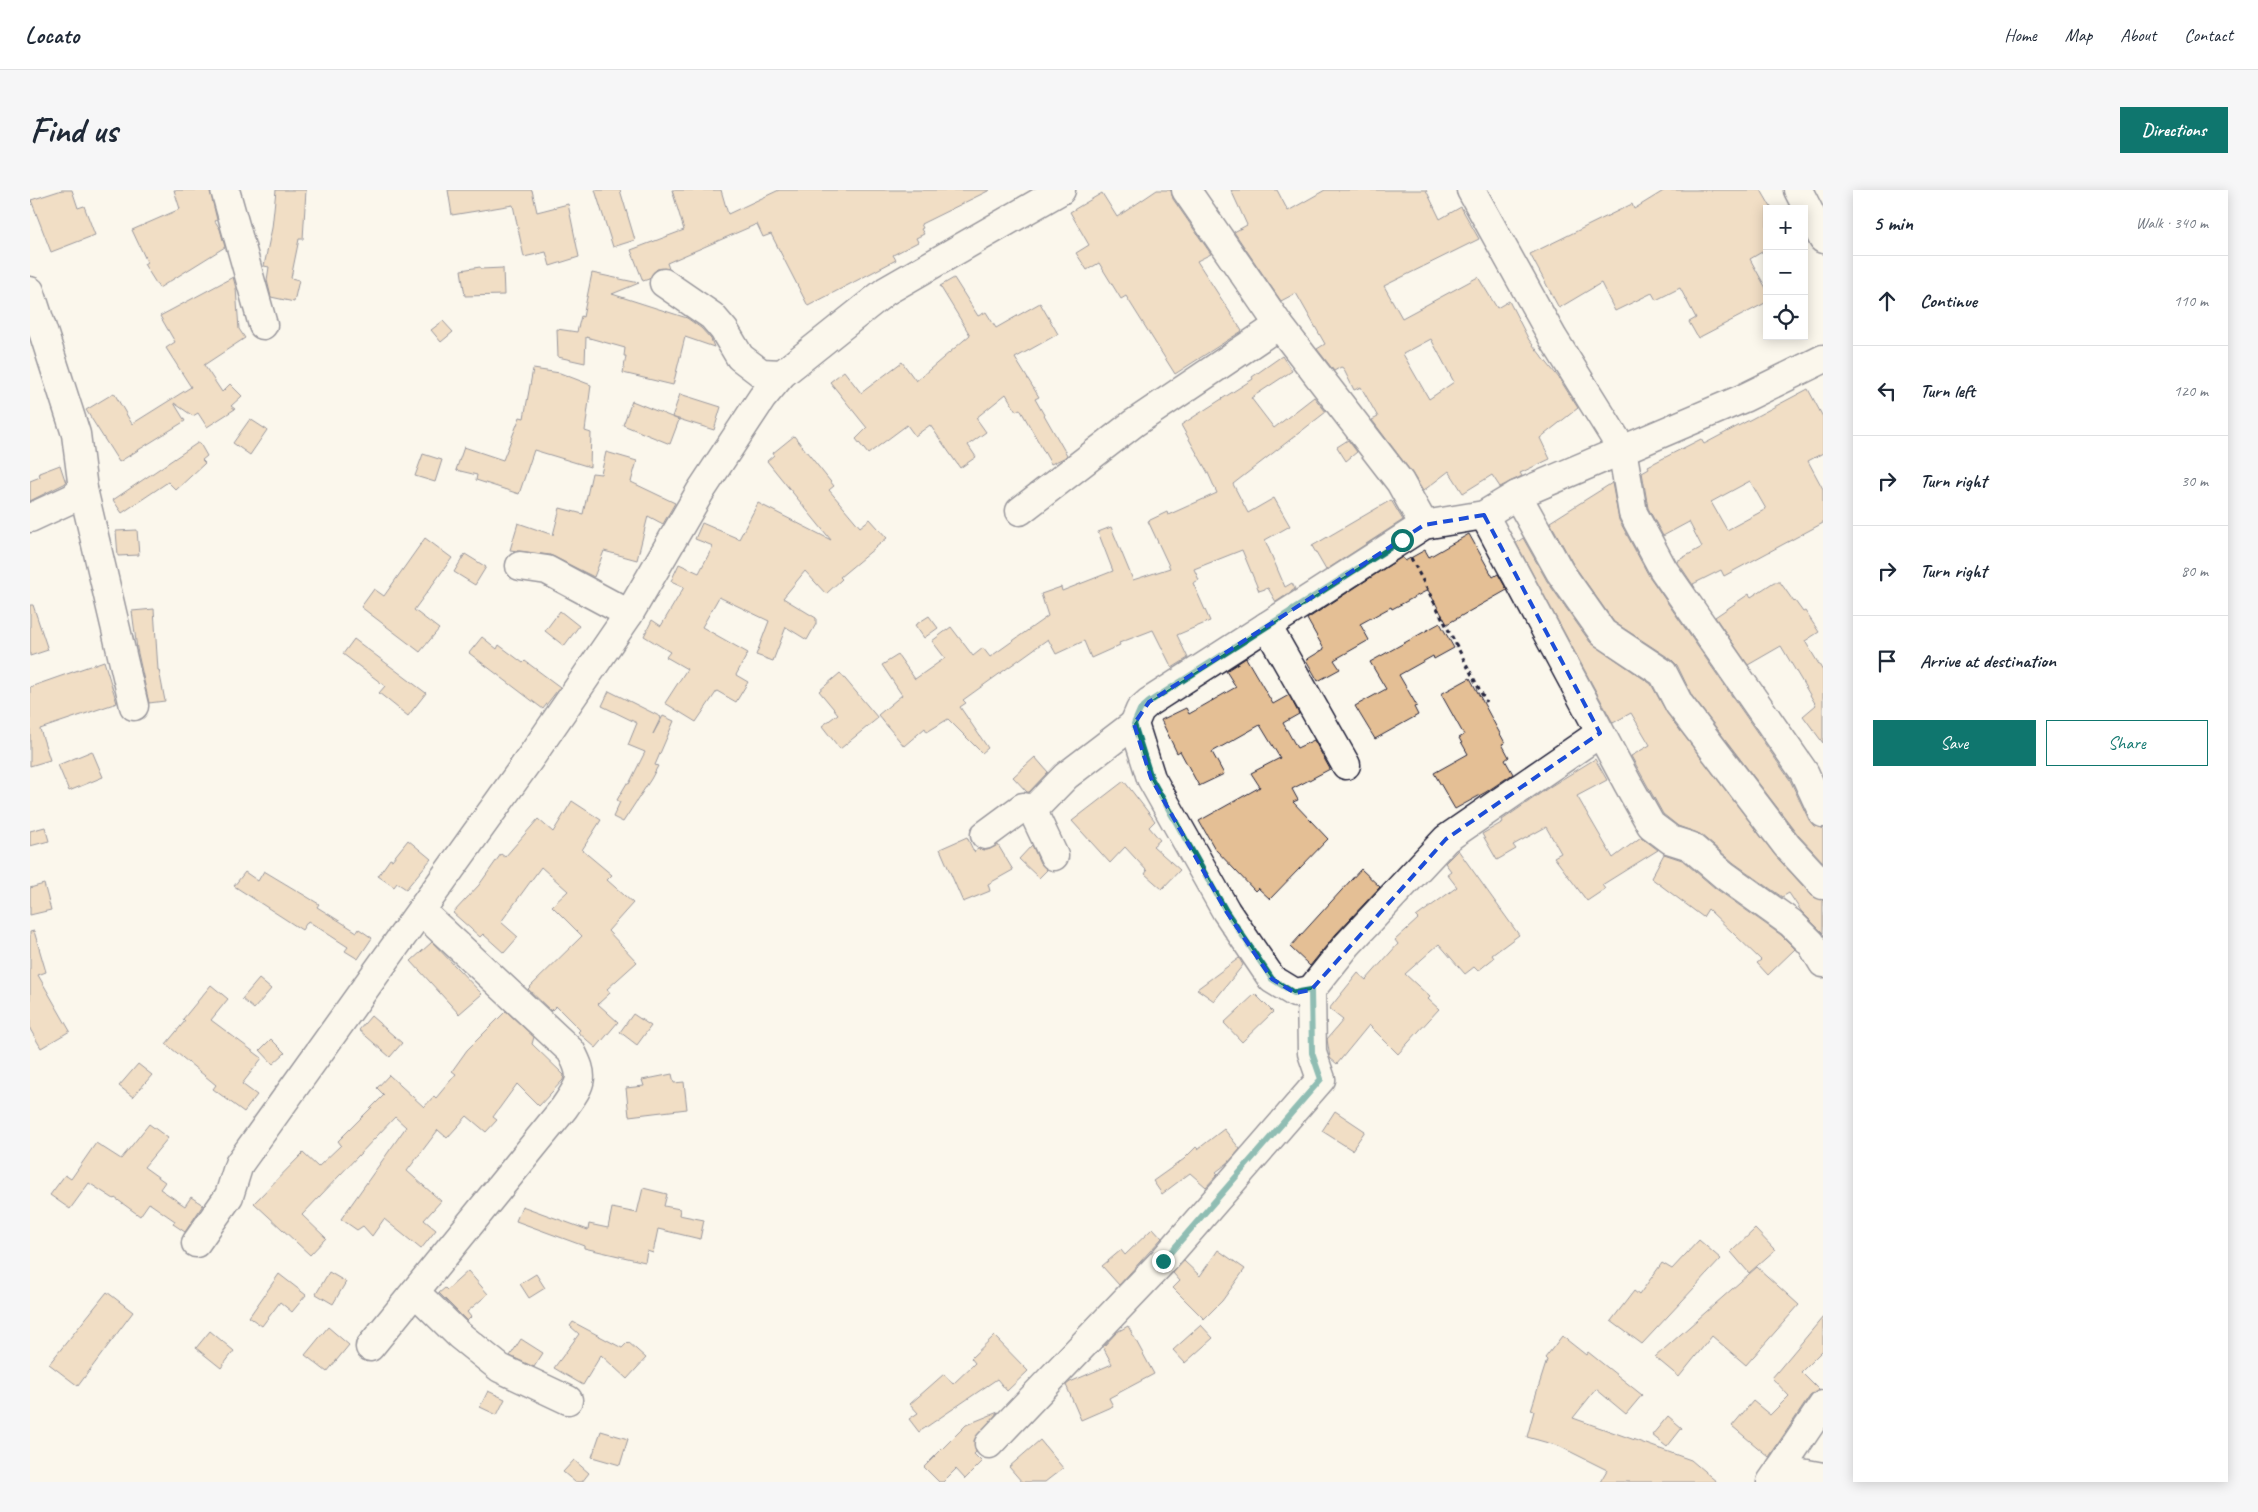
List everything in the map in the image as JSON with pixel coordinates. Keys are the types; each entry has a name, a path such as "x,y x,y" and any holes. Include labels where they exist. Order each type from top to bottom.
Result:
{"street":[{"path":"225,190 263,325"},
{"path":"196,1243 229,1196 239,1164 533,754 630,614 700,492 762,398 782,374 886,291 1061,190"},
{"path":"1186,190 1278,325 1400,482 1413,532"},
{"path":"1471,190 1553,338 1622,449 1633,513 1663,569 1804,772 1823,813"},
{"path":"1809,195 1823,240"},
{"path":"664,282 712,316 724,330 740,357 761,373 782,374"},
{"path":"30,291 76,434 83,489 134,706"},
{"path":"1020,511 1134,424 1278,325"},
{"path":"1034,808 1066,776 1134,724 1140,710 1149,702 1413,532 1484,515 1517,495 1744,398 1823,359"},
{"path":"30,518 73,498 83,489"},
{"path":"1517,495 1560,572 1603,633 1663,673 1679,704 1787,846 1823,885"},
{"path":"1484,515 1651,825 1671,840 1690,846 1724,875 1791,923 1811,943 1823,962"},
{"path":"520,566 546,570 630,614"},
{"path":"1267,626 1346,765"},
{"path":"1134,724 1151,778 1226,911 1272,979 1294,993 1311,990"},
{"path":"989,1444 1163,1261 1321,1079 1312,1053 1311,990 1347,945 1446,839 1600,733"},
{"path":"985,834 1023,807 1034,808"},
{"path":"1034,808 1037,820 1054,856"},
{"path":"370,1347 564,1108 580,1085 580,1068 571,1051 421,911"},
{"path":"415,1292 459,1335 500,1368 568,1400"},
{"path":"1776,1476 1823,1405"},
{"path":"1776,1476 1823,1477"}],"path":[{"path":"1413,532 1486,702"}],"highlighted area":[{"path":"1484,515 1600,733 1446,839 1311,990 1295,993 1272,979 1226,911 1151,778 1134,724 1149,702 1424,525"}],"building":[{"path":"62,190 72,190 78,208 84,206 95,235 51,252 31,200"},
{"path":"174,190 210,190 217,220 215,221 220,229 225,247 159,288 144,264 147,262 132,230 180,209"},
{"path":"276,190 306,190 303,239 299,239 291,278 299,280 294,302 271,297 267,280 269,267 264,266 272,228"},
{"path":"448,190 532,190 537,212 568,204 579,257 550,266 546,252 524,257 513,205 452,215"},
{"path":"595,190 620,190 635,240 613,247"},
{"path":"672,190 721,190 728,214 779,190 990,190 921,224 924,234 916,238 918,242 893,255 896,260 808,306 771,234 763,237 757,224 667,263 669,269 657,269 649,279 643,281 631,250 684,230"},
{"path":"1157,190 1171,190 1173,199 1211,254 1197,261 1242,331 1175,374 1126,296 1121,299 1099,263 1087,270 1076,253 1089,245 1070,212 1102,193 1117,217"},
{"path":"1231,190 1277,190 1288,211 1325,190 1426,190 1440,219 1461,207 1479,239 1384,286 1402,318 1478,277 1497,308 1509,301 1529,340 1559,378 1578,408 1540,438 1550,459 1520,473 1522,476 1500,487 1492,475 1463,493 1449,471 1423,491 1412,473 1372,420 1378,417 1361,387 1354,390 1343,368 1341,367 1334,371 1317,349 1325,344 1296,293 1281,301 1234,232 1247,225","holes":["1431,339 1454,382 1429,399 1403,354"]},
{"path":"1665,190 1761,190 1770,205 1763,205 1763,251 1750,259 1763,283 1763,304 1698,338 1689,322 1696,318 1680,288 1656,300 1652,293 1615,311 1601,283 1559,308 1530,254 1632,204 1634,209"},
{"path":"480,267 481,269 503,268 504,295 465,296 461,270"},
{"path":"592,273 639,283 612,294 687,318 701,328 711,339 714,347 685,337 673,385 623,373 626,356 624,356 625,348 586,337 585,363 558,357 557,329 577,332 581,316 583,317"},
{"path":"233,277 236,288 239,329 245,338 204,365 222,392 230,384 242,396 231,406 235,409 207,427 198,413 193,416 174,403 185,421 119,462 86,410 114,393 132,424 191,387 166,348 175,342 160,316"},
{"path":"954,278 978,316 986,312 996,328 1040,303 1058,334 1015,358 1039,397 1035,399 1067,455 1064,458 1051,464 1020,409 1016,411 1006,394 976,418 986,432 968,445 976,457 960,468 930,425 915,436 907,425 868,454 856,439 867,428 830,382 844,371 861,393 902,362 916,381 970,335 940,286"},
{"path":"443,321 453,332 441,342 431,330"},
{"path":"1282,356 1292,371 1251,398 1274,428 1314,397 1326,412 1233,484 1248,513 1274,498 1290,526 1265,540 1285,587 1292,583 1295,589 1276,602 1268,588 1259,591 1242,550 1194,569 1199,580 1193,583 1210,621 1177,635 1188,658 1172,668 1153,630 1119,643 1120,645 1091,658 1084,641 1056,654 1048,639 963,700 966,703 960,707 988,748 982,753 948,719 927,732 925,728 904,746 878,715 902,695 882,665 898,655 915,679 945,658 932,641 951,627 973,656 983,648 990,657 1048,616 1041,594 1061,587 1062,591 1113,571 1098,532 1111,527 1133,580 1170,568 1148,521 1167,512 1168,515 1217,493 1181,425 1253,379 1252,377"},
{"path":"533,369 560,373 591,385 585,431 591,433 590,467 534,450 519,494 476,480 477,475 456,470 464,447 503,460 520,417 524,418"},
{"path":"1808,389 1823,417 1823,453 1808,461 1823,489 1823,523 1724,576 1721,570 1693,584 1695,588 1677,561 1702,547 1689,522 1663,536 1648,508 1642,472 1649,468 1648,466 1701,439 1704,444","holes":["1750,481 1766,509 1727,530 1711,502"]},
{"path":"680,394 721,407 714,430 672,417"},
{"path":"632,401 679,420 670,444 623,425"},
{"path":"250,419 267,430 250,455 233,443"},
{"path":"794,436 834,486 829,490 860,527 870,519 887,538 840,577 842,579 826,594 805,571 783,598 816,618 816,624 807,640 786,627 773,661 756,655 769,621 719,597 702,627 748,653 736,675 748,682 736,702 717,691 696,722 665,703 687,669 666,657 670,652 644,636 652,620 661,626 684,587 671,581 679,564 699,573 713,546 695,539 702,523 739,539 758,503 831,540 767,461 774,455 773,453"},
{"path":"1348,440 1357,452 1346,461 1337,447"},
{"path":"199,442 207,456 202,460 205,463 176,490 168,482 122,513 113,500"},
{"path":"606,452 637,461 631,482 675,503 663,524 648,516 637,560 604,551 594,577 550,555 510,550 518,523 553,535 560,508 583,514 592,473 601,474"},
{"path":"423,454 442,460 435,482 415,476"},
{"path":"60,465 66,483 30,501 30,481 40,477 39,473"},
{"path":"1612,483 1619,520 1649,576 1790,780 1809,820 1814,826 1823,828 1823,862 1799,836 1692,696 1677,665 1614,622 1573,564 1550,522"},
{"path":"1391,500 1403,520 1326,570 1312,546"},
{"path":"137,530 139,555 118,556 116,531"},
{"path":"1469,534 1493,577 1498,574 1507,590 1447,624 1428,590 1392,609 1391,607 1360,624 1369,640 1334,660 1340,669 1318,681 1306,660 1324,649 1307,619 1402,557 1405,561 1425,550 1429,557"},
{"path":"425,538 452,558 414,610 439,629 420,652 361,607 374,589 384,596"},
{"path":"1523,538 1547,581 1590,642 1651,684 1667,713 1775,855 1812,896 1823,900 1823,933 1801,911 1789,893 1782,897 1734,863 1700,834 1678,826 1663,814 1631,756 1650,745 1631,713 1613,723 1516,543"},
{"path":"465,554 486,567 475,585 454,572"},
{"path":"1774,582 1780,582 1794,602 1803,612 1805,611 1819,632 1805,641 1823,671 1823,743 1803,716 1816,705 1781,646 1748,665 1715,617 1749,594 1751,597"},
{"path":"30,605 33,605 48,650 30,656"},
{"path":"154,609 158,670 165,701 149,703 137,649 132,611"},
{"path":"560,611 579,626 564,646 545,631"},
{"path":"929,616 938,628 924,638 915,625"},
{"path":"1440,623 1454,648 1434,659 1433,656 1399,675 1417,706 1414,707 1418,715 1375,739 1355,706 1386,689 1370,662"},
{"path":"482,637 497,649 499,645 523,663 525,661 560,687 543,709 469,653"},
{"path":"354,639 426,693 408,716 379,693 385,686 343,654"},
{"path":"1246,658 1273,704 1289,695 1299,714 1283,723 1297,748 1314,740 1330,769 1292,789 1298,800 1293,802 1328,839 1270,899 1258,888 1255,891 1215,849 1199,821 1260,787 1251,773 1280,758 1260,725 1212,752 1224,774 1199,786 1180,751 1177,753 1161,720 1186,708 1189,714 1236,687 1226,671"},
{"path":"104,661 117,703 40,729 50,760 30,766 30,687"},
{"path":"840,673 878,718 840,749 822,726 838,714 819,691"},
{"path":"1470,678 1505,743 1502,744 1509,757 1505,760 1513,774 1455,809 1434,773 1468,754 1459,738 1464,735 1441,694"},
{"path":"609,691 661,717 653,734 663,716 674,721 655,765 658,766 623,822 613,817 620,802 617,800 627,783 629,784 645,752 628,745 637,723 602,706"},
{"path":"92,751 103,777 69,791 58,765"},
{"path":"1035,757 1048,772 1027,792 1013,777"},
{"path":"1595,759 1607,780 1577,796 1613,858 1641,837 1658,850 1602,885 1605,889 1587,901 1554,857 1561,853 1546,827 1513,845 1516,849 1497,860 1482,834 1503,822 1502,820 1551,786"},
{"path":"1124,781 1155,821 1149,827 1160,840 1153,846 1180,870 1162,889 1145,874 1147,871 1125,847 1110,863 1072,821"},
{"path":"572,801 601,820 582,850 612,875 607,880 633,903 608,931 637,962 607,989 610,993 598,1004 618,1022 596,1048 578,1032 580,1030 556,1006 551,1011 528,989 582,936 552,906 568,891 541,867 501,922 518,937 504,953 483,934 480,937 453,913 479,885 501,854 505,857 538,819 553,832"},
{"path":"45,827 49,841 30,846 30,831"},
{"path":"967,837 974,852 978,849 987,850 998,845 1013,870 988,884 990,891 963,902 940,849"},
{"path":"408,840 431,859 406,889 397,883 394,887 378,876 390,859 392,860"},
{"path":"1032,845 1040,863 1047,870 1039,878 1019,859"},
{"path":"1458,850 1519,935 1492,955 1494,958 1478,971 1474,967 1465,974 1439,944 1405,974 1430,997 1428,999 1439,1009 1398,1054 1369,1025 1337,1064 1330,1058 1327,1039 1343,1020 1329,1009 1358,973 1366,980 1398,944 1395,940 1418,919 1416,917 1457,887 1447,874 1451,871 1445,863"},
{"path":"1664,854 1682,860 1715,888 1781,935 1795,949 1768,975 1757,963 1761,960 1708,909 1703,917 1651,878"},
{"path":"1361,869 1380,887 1336,934 1310,966 1290,947"},
{"path":"264,871 319,904 317,907 357,932 359,929 372,938 358,959 345,951 348,947 308,921 302,930 234,886 245,872 258,881"},
{"path":"44,884 51,910 30,915 30,888"},
{"path":"34,931 46,972 38,975 70,1031 41,1048 30,1029 30,932"},
{"path":"432,942 482,994 459,1014 411,961"},
{"path":"1239,958 1243,965 1214,1001 1197,989"},
{"path":"259,979 271,989 254,1009 242,999"},
{"path":"211,985 228,999 211,1020 262,1058 242,1084 257,1095 244,1112 213,1089 216,1085 166,1044 185,1021 183,1019"},
{"path":"1255,994 1273,1012 1242,1042 1224,1023"},
{"path":"506,1011 534,1037 532,1044 564,1075 563,1080 539,1106 517,1084 493,1117 497,1120 486,1132 467,1116 447,1138 438,1130 407,1171 441,1201 424,1220 436,1230 421,1249 384,1219 372,1236 363,1226 357,1230 341,1219 406,1127 395,1117 302,1215 326,1238 310,1255 254,1203 303,1153 318,1167 341,1145 338,1141 384,1095 377,1088 389,1075 424,1107 434,1096 436,1098 456,1074 452,1071 467,1050"},
{"path":"633,1014 651,1026 637,1045 620,1032"},
{"path":"371,1016 402,1043 390,1057 359,1030"},
{"path":"271,1039 285,1053 273,1064 260,1050"},
{"path":"138,1064 152,1075 133,1097 119,1086"},
{"path":"672,1074 674,1083 684,1082 687,1109 629,1116 626,1088 644,1086 642,1080"},
{"path":"1335,1111 1365,1131 1352,1150 1322,1131"},
{"path":"149,1124 168,1138 144,1167 165,1182 160,1189 185,1206 191,1197 203,1205 185,1232 173,1224 175,1221 149,1203 140,1216 115,1198 89,1183 70,1209 50,1195 65,1175 71,1179 96,1143 121,1159"},
{"path":"1224,1129 1240,1149 1229,1162 1216,1172 1218,1174 1206,1187 1190,1173 1162,1194 1153,1181 1184,1159 1196,1147 1198,1149"},
{"path":"643,1188 667,1194 664,1206 680,1209 679,1215 704,1220 700,1239 658,1229 653,1253 647,1251 645,1262 584,1248 584,1246 516,1221 522,1206 588,1230 589,1224 608,1228 612,1208 637,1213"},
{"path":"1153,1228 1162,1238 1119,1285 1102,1266 1121,1250 1125,1255"},
{"path":"1755,1229 1775,1250 1749,1273 1731,1252"},
{"path":"1699,1240 1721,1259 1642,1344 1611,1321 1634,1291 1639,1295 1662,1263 1672,1269"},
{"path":"1218,1250 1245,1269 1222,1301 1204,1319 1173,1288 1180,1281 1173,1273 1184,1261 1200,1276"},
{"path":"1757,1267 1799,1305 1746,1365 1712,1336 1679,1377 1655,1357"},
{"path":"468,1271 488,1294 467,1312 471,1317 467,1321 439,1293 445,1288 447,1290"},
{"path":"329,1272 346,1282 333,1304 316,1294"},
{"path":"279,1274 306,1295 292,1312 280,1302 262,1326 249,1317"},
{"path":"536,1274 545,1288 529,1298 520,1284"},
{"path":"107,1292 133,1312 78,1386 49,1364"},
{"path":"1823,1317 1823,1350 1801,1372 1819,1390 1810,1396 1769,1457 1732,1426 1753,1401 1770,1415 1789,1396 1772,1378"},
{"path":"573,1322 622,1348 628,1342 646,1358 627,1379 601,1355 583,1385 554,1368 579,1334 570,1326"},
{"path":"1201,1325 1213,1338 1185,1363 1173,1350"},
{"path":"1128,1326 1154,1374 1109,1398 1113,1406 1081,1420 1066,1385 1112,1364 1103,1347 1117,1332"},
{"path":"328,1327 349,1345 327,1372 305,1355"},
{"path":"210,1331 234,1351 221,1368 196,1348"},
{"path":"994,1336 1028,1371 1007,1391 997,1379 919,1432 909,1419 918,1413 910,1404 944,1374 953,1384 975,1363 971,1358"},
{"path":"1562,1336 1586,1355 1588,1352 1642,1395 1626,1414 1596,1389 1573,1418 1691,1460 1717,1482 1600,1482 1607,1470 1559,1446 1527,1437 1534,1411 1531,1410 1547,1360 1545,1358"},
{"path":"521,1339 543,1353 534,1367 510,1356"},
{"path":"488,1391 505,1399 497,1415 480,1407"},
{"path":"998,1412 974,1440 976,1452 974,1454 982,1462 965,1479 956,1469 943,1482 939,1482 924,1467 966,1425"},
{"path":"1668,1416 1682,1428 1667,1447 1652,1435"},
{"path":"601,1431 628,1439 620,1465 592,1457"},
{"path":"1040,1440 1063,1468 1045,1482 1022,1482 1009,1467"},
{"path":"574,1460 589,1473 582,1482 575,1482 563,1472"}],"route":[{"path":"1163,1261 1321,1079 1312,1053 1311,990 1294,993 1272,979 1226,911 1151,778 1134,724 1140,710 1149,702 1402,540"}]}
